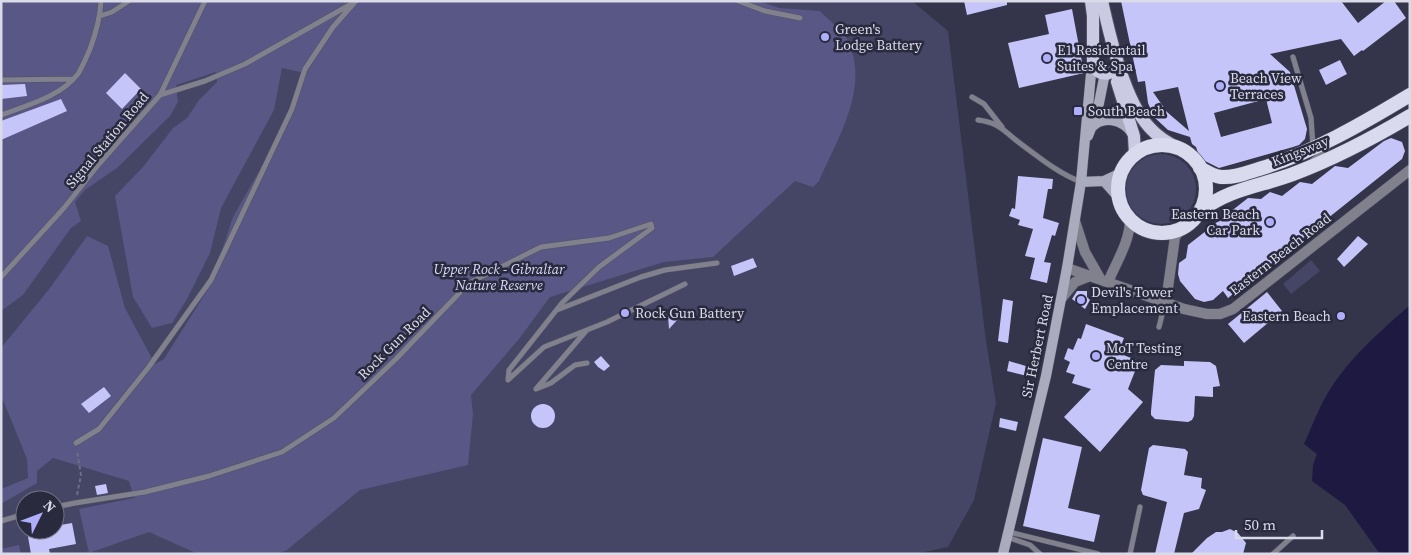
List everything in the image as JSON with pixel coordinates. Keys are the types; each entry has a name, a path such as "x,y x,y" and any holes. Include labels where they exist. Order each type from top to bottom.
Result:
{"highway":[{"name":"Kingsway","path":"1200,168 1214,176 1230,177 1285,161 1340,134 1410,95"},
{"name":"Kingsway","path":"1201,211 1227,194 1301,171 1386,130 1410,116"},
{"path":"1158,146 1178,148 1191,156 1200,168 1206,185 1206,194 1201,211 1192,222 1181,229 1168,233 1154,232 1141,228 1130,220 1123,210 1119,198 1121,173 1135,155 1145,149 1158,146"}],"main road":[{"path":"1091,1 1094,33 1092,61 1096,70 1103,74 1113,74 1115,77 1134,136 1135,155"},
{"path":"1102,1 1116,58 1134,103 1145,123 1158,136 1178,148"},
{"path":"1092,61 1096,52 1104,49 1116,58"},
{"path":"1085,141 1097,113 1104,78 1115,70 1116,58"},
{"name":"Sir Herbert Road","path":"1003,554 1046,376 1067,268 1081,182 1092,61"},
{"path":"1091,129 1100,121 1117,121 1127,126 1134,136"},
{"path":"1081,182 1104,182 1121,173"},
{"path":"1104,182 1119,198"}],"street":[{"name":"Eastern Beach Road","path":"1067,268 1184,309 1207,314 1220,314 1233,309 1410,170"},
{"path":"1075,221 1085,252 1104,281 1126,240 1130,229 1130,220"},
{"path":"1166,302 1175,237 1181,229"},
{"path":"1061,299 1075,282 1090,276"}],"lane":[{"path":"1,115 58,91 73,79 84,63 95,35 100,16 101,1"},
{"path":"100,16 112,12 130,1"},
{"name":"Signal Station Road","path":"1,277 64,208 99,164 160,95 205,1"},
{"path":"160,95 205,81 245,64 355,1"},
{"path":"76,443 100,430 148,368 211,280 292,108 305,69 333,28 355,1"},
{"path":"738,1 765,12 800,18"},
{"path":"1293,57 1311,118 1313,148"},
{"path":"1,80 73,79"},
{"path":"972,97 984,104 1013,138 1065,175 1081,182"},
{"path":"978,120 991,122 1002,127"},
{"path":"1301,171 1335,142 1340,134"},
{"name":"Rock Gun Road","path":"65,504 145,492 209,476 282,452 334,418 396,358 468,283 541,247 609,238 651,224 652,228 599,267 556,310 509,370 508,380 544,347 586,331"},
{"path":"556,310 664,270 717,263"},
{"path":"587,363 575,365 551,383 536,390 586,331 685,284"},
{"path":"1159,327 1166,302"},
{"path":"1130,554 1140,507"},
{"path":"1,521 15,517"},
{"path":"1008,535 1030,545 1040,554"},
{"path":"1008,535 1098,554"},
{"path":"1273,554 1293,536"}],"path":[{"path":"75,502 81,475 76,443"}],"green space":[{"name":"Upper Rock - Gibraltar Nature Reserve","path":"1,1 912,1 948,31 986,341 996,403 974,500 948,547 915,554 1,554"},
{"name":"Upper Rock - Gibraltar Nature Reserve","path":"1,1 759,1 779,8 820,11 845,35 853,57 854,93 849,111 843,130 819,181 813,187 795,181 713,257 664,262 550,297 519,339 471,395 473,414 468,465 360,490 287,550 277,554 198,554 149,532 89,553 79,509 134,498 129,481 53,458 37,471 37,483 25,490 15,490 15,496 1,504 1,489 28,478 27,459 1,395 1,348 50,288 87,236 108,246 125,308 155,364 164,359 210,286 233,217 294,109 305,73 282,68 274,110 221,208 210,253 187,299 172,323 152,328 133,297 115,196 143,167 173,128 187,118 199,100 217,82 216,72 176,85 178,102 170,116 117,168 85,190 75,202 81,221 71,228 23,295 1,311"},
{"path":"1161,154 1180,160 1190,170 1196,189 1190,208 1180,218 1161,224 1142,218 1132,208 1126,189 1132,170 1142,160"},
{"path":"1311,260 1320,271 1291,294 1283,284"},
{"path":"19,545 21,554 1,554 1,549"}],"shaded area":[{"path":"1410,305 1410,554 1380,554 1345,505 1312,481 1313,465 1317,454 1304,444 1327,394 1345,369 1371,340"}],"building":[{"path":"964,1 1007,1 1007,5 967,15"},
{"name":"Beach View Terraces","path":"1121,1 1341,1 1358,23 1386,1 1394,1 1406,18 1354,56 1341,39 1270,54 1290,72 1307,129 1305,139 1299,145 1219,168 1199,156 1190,137 1168,130 1154,117 1148,103 1145,81 1138,82","holes":["1178,87 1189,131 1167,112 1153,92","1266,99 1272,123 1221,137 1214,113"]},
{"name":"E1 Residentail Suites & Spa","path":"1072,9 1084,73 1019,88 1008,43 1049,34 1045,15"},
{"path":"1340,60 1347,74 1326,85 1319,70"},
{"path":"125,73 141,89 122,109 106,93"},
{"path":"25,84 27,96 1,99 1,85"},
{"path":"61,99 67,111 1,140 1,121"},
{"name":"Eastern Beach Car Park","path":"1391,138 1402,142 1405,151 1402,159 1228,298 1223,291 1213,300 1204,302 1195,299 1180,281 1178,274 1179,263 1186,258 1188,245 1248,198 1261,199 1270,192 1282,196 1300,182 1312,184 1335,166 1348,168 1384,141"},
{"path":"1018,176 1053,179 1052,189 1048,189 1043,218 1059,223 1055,236 1052,235 1044,262 1051,263 1047,283 1030,279 1035,258 1025,256 1033,229 1018,225 1020,220 1009,216 1012,208 1015,209"},
{"path":"1358,236 1368,244 1344,267 1337,259"},
{"path":"753,258 757,267 734,276 731,266"},
{"name":"Devil's Tower Emplacement","path":"1077,291 1087,291 1087,297 1090,300 1085,309 1072,299"},
{"path":"1267,292 1282,311 1244,343 1228,324"},
{"path":"1003,299 1013,301 1008,343 998,341"},
{"path":"671,312 676,312 679,318 669,329 668,316"},
{"path":"1086,324 1124,338 1118,353 1139,361 1128,389 1143,402 1100,452 1064,417 1091,389 1072,383 1075,375 1066,372 1070,362 1064,359 1068,348 1073,350 1078,338 1081,339"},
{"path":"601,356 610,366 604,371 594,362"},
{"path":"1009,361 1029,367 1027,376 1007,371"},
{"path":"1184,361 1210,362 1216,366 1220,386 1213,387 1213,397 1195,396 1192,420 1188,422 1155,419 1151,415 1151,411 1155,370 1161,365 1184,366"},
{"path":"104,387 111,396 89,413 81,404"},
{"path":"543,404 548,405 554,411 554,421 548,427 543,428 538,427 532,421 531,416 532,411 538,405"},
{"path":"1000,418 1018,422 1016,431 999,427"},
{"path":"1043,438 1082,447 1068,508 1100,515 1094,542 1023,526"},
{"path":"1153,445 1185,449 1188,452 1184,475 1202,478 1201,488 1206,490 1199,509 1184,513 1174,554 1155,554 1167,502 1143,495 1141,490 1149,448"},
{"path":"106,484 108,493 97,495 95,486"},
{"path":"72,523 76,544 49,549 50,554 31,554 29,540 65,540 65,524"},
{"path":"1230,529 1238,533 1246,543 1243,554 1191,554 1216,532"}],"place":[{"name":"Green's Lodge Battery","path":"825,37"},
{"name":"E1 Residentail Suites & Spa","path":"1047,58"},
{"name":"Beach View Terraces","path":"1220,86"},
{"name":"South Beach","path":"1078,111"},
{"name":"Eastern Beach Car Park","path":"1270,222"},
{"name":"Devil's Tower Emplacement","path":"1081,300"},
{"name":"Rock Gun Battery","path":"625,313"},
{"name":"Eastern Beach","path":"1341,316"},
{"name":"MoT Testing Centre","path":"1096,356"}]}
